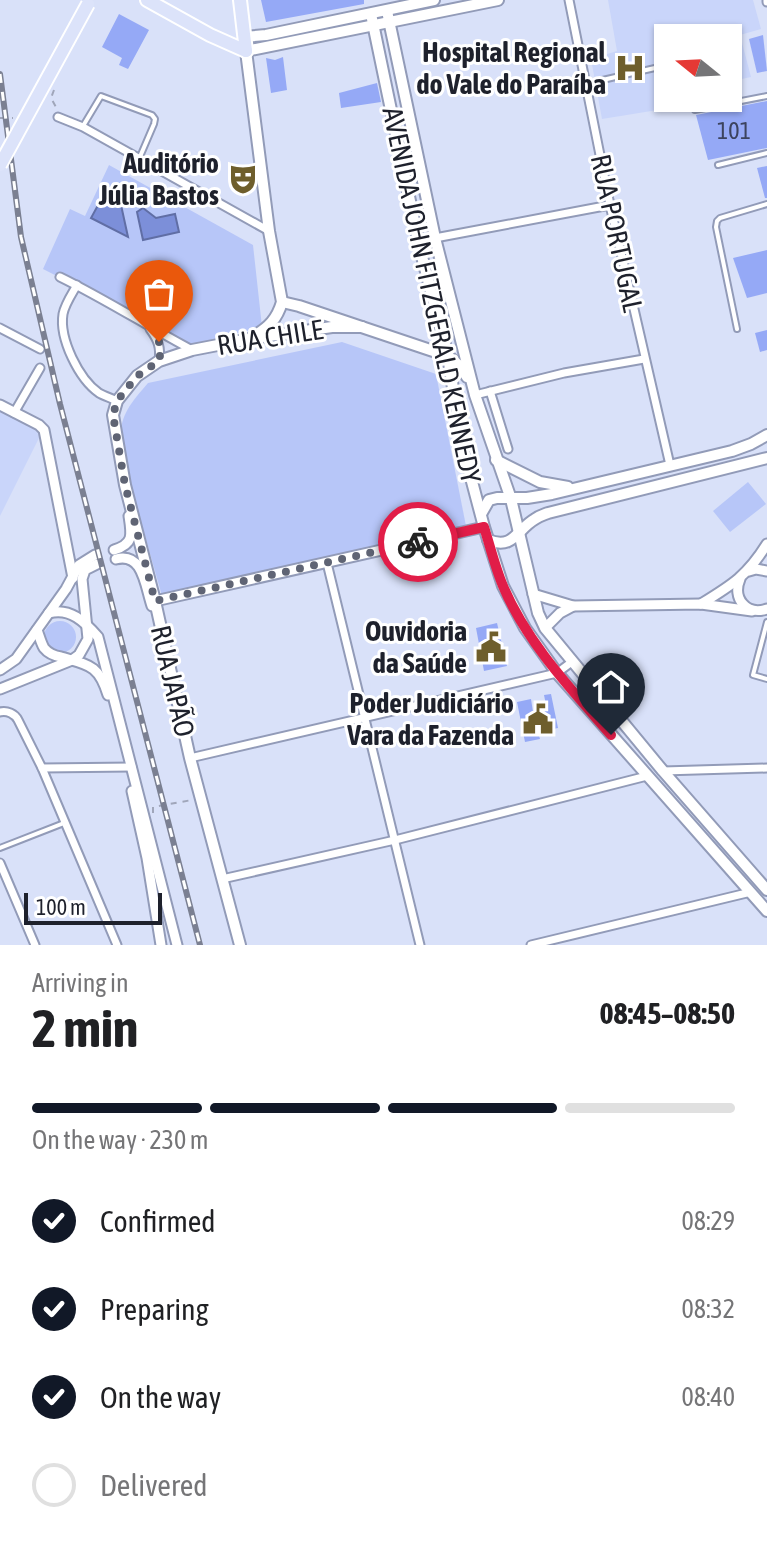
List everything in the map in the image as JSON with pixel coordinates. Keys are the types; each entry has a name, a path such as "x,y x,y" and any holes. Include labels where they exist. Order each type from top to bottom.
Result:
{"main road":[{"path":"147,0 231,44 374,26 498,0"},
{"path":"240,0 269,231 282,302 272,323 249,339"},
{"path":"245,44 266,35 434,0"},
{"path":"0,165 89,2"},
{"name":"AVENIDA JOHN FITZGERALD KENNEDY","path":"387,11 435,238 473,391 511,499 538,613 545,628 767,892"},
{"name":"AVENIDA JOHN FITZGERALD KENNEDY","path":"371,14 420,249 448,356 461,440 503,586 525,628 557,673 767,911"},
{"name":"RUA CHILE","path":"282,302 448,356"},
{"name":"RUA CHILE","path":"117,401 137,376 159,361 192,350 332,327 362,327"},
{"path":"448,356 460,366 473,391"},
{"name":"RUA JAPÃO","path":"117,401 113,415 114,428 125,485 190,758 240,945"},
{"path":"481,514 489,500 552,494 578,488 732,451 767,435"},
{"path":"751,444 749,454 753,459 763,460"},
{"path":"496,460 540,482 578,488"},
{"path":"488,540 503,543 511,540 533,519 548,513 763,460"},
{"path":"751,892 762,895 767,892"}],"street":[{"name":"RUA PORTUGAL","path":"569,0 610,205 670,465"},
{"path":"58,117 83,127 269,231"},
{"path":"435,238 610,205"},
{"path":"60,277 112,303 192,350"},
{"path":"77,285 63,311 62,327 69,352 86,381 101,394 117,401"},
{"path":"149,327 159,342 159,361"},
{"path":"0,328 40,349"},
{"path":"473,391 490,391 564,373 644,359"},
{"path":"14,413 40,368"},
{"path":"490,391 508,449"},
{"path":"0,405 44,430 73,578"},
{"path":"125,485 130,541 115,555 134,559 138,565 162,638"},
{"path":"155,601 484,527"},
{"path":"701,604 749,571 767,544"},
{"path":"0,670 16,659 79,565 96,560 85,570 82,579 88,626 84,649 72,660 0,689"},
{"path":"327,563 420,945"},
{"path":"749,571 767,571"},
{"path":"740,579 737,586 739,599 752,611"},
{"path":"533,594 573,606 701,604 766,610"},
{"path":"545,628 560,613 573,606"},
{"path":"49,613 68,613 81,619 98,637 103,651 147,858 161,945"},
{"path":"37,630 45,649 54,655 83,663 97,671 103,679 177,945"},
{"path":"190,758 557,673 573,661"},
{"path":"0,712 16,716 42,768 117,945"},
{"path":"42,768 129,767"},
{"path":"663,771 767,768"},
{"path":"222,879 395,840 647,776"},
{"path":"0,863 35,945"},
{"path":"531,945 751,892"}],"lane":[{"path":"585,84 654,68"},
{"path":"83,127 101,96 152,115 154,124 139,159"},
{"path":"742,101 767,96"},
{"path":"718,165 767,153"},
{"path":"737,329 717,221 767,204"},
{"path":"767,622 753,672 755,676 767,679"},
{"path":"0,848 64,823"}],"path":[{"path":"54,87 51,98 59,111 58,117"},
{"path":"154,818 153,807 201,798"}],"shaded area":[{"name":"Hospital Regional do Vale do Paraíba","path":"608,0 753,0 761,29 742,34 742,24 654,24 654,111 602,119 591,59 617,51"},
{"name":"Hospital Regional do Vale do Paraíba","path":"742,43 751,77 742,79"},
{"path":"109,165 253,245 262,327 193,345 43,269 70,209 85,216"},
{"path":"103,196 121,205 128,237 91,218"},
{"path":"143,208 156,218 175,214 179,232 143,240 137,212"},
{"path":"342,342 436,374 466,526 162,596 121,451 123,421 135,399 148,383"},
{"path":"0,410 42,432 0,516"},
{"path":"748,482 766,504 730,532 713,511"},
{"path":"60,621 71,626 76,637 71,648 60,653 49,648 44,637 49,626"}],"building":[{"path":"261,0 364,0 364,4 266,22"},
{"path":"119,14 149,30 128,69 119,65 122,58 102,47"},
{"path":"763,35 767,71 757,73 749,39"},
{"path":"283,57 287,90 271,93 266,58 275,60"},
{"path":"377,83 381,102 341,108 339,93"},
{"path":"767,101 767,148 708,160 696,115 742,112 742,106"},
{"path":"767,166 767,198 765,198 757,168"},
{"path":"767,250 767,293 747,298 733,258"},
{"path":"767,330 767,350 760,352 755,333"},
{"name":"Ouvidoria da Saúde","path":"497,623 507,666 484,671 476,628"},
{"name":"Poder Judiciário Vara da Fazenda","path":"551,694 558,728 538,732 540,739 525,742 517,702 531,699 533,712 547,710 544,695"}],"railway":[{"path":"0,74 21,237 60,404 200,945"}],"way so far":[{"path":"159,342 159,361 137,376 117,401 113,415 125,485 155,601 418,542"}],"place":[{"name":"Hospital Regional do Vale do Paraíba","path":"630,68"},
{"name":"Auditório Júlia Bastos","path":"243,179"},
{"name":"Ouvidoria da Saúde","path":"491,647"},
{"name":"Poder Judiciário Vara da Fazenda","path":"538,719"}],"route":[{"path":"418,542 484,527 503,586 525,628 557,673 611,735"}]}
